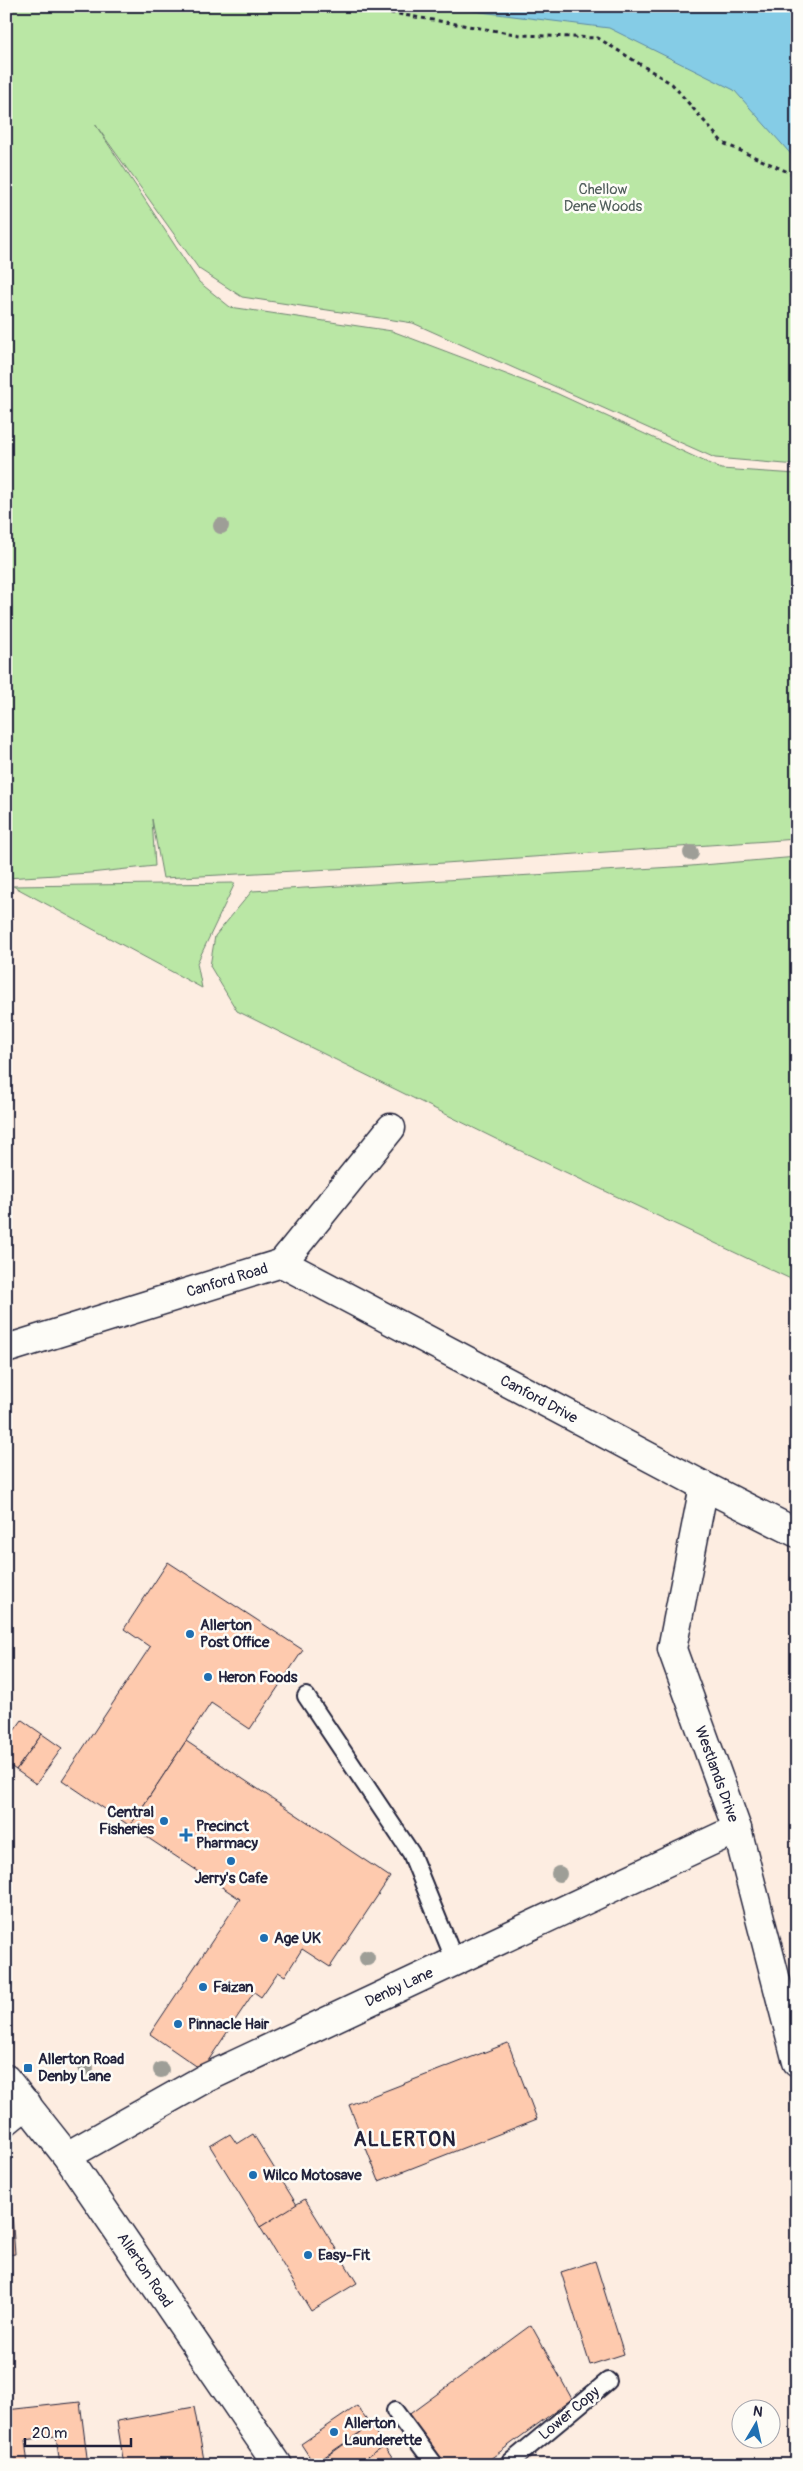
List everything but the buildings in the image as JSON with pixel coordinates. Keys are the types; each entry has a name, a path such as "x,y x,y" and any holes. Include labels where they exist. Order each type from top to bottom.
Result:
{"street":[{"name":"Canford Road","path":"6,1348 282,1263 391,1128"},
{"name":"Canford Drive","path":"282,1263 704,1486 797,1533"},
{"name":"Westlands Drive","path":"704,1486 672,1649 737,1828 797,2062"},
{"name":"Denby Lane","path":"67,2156 204,2079 737,1828"},
{"name":"Allerton Road","path":"6,2080 17,2113 67,2156 278,2465"}],"lane":[{"path":"306,1696 411,1853 455,1961"},
{"name":"Lower Copy","path":"507,2465 608,2381"},
{"path":"395,2411 435,2465"}],"path":[{"path":"351,6 520,35 598,38 672,84 723,142 797,176"}],"green space":[{"name":"Chellow Dene Woods","path":"6,6 797,6 797,465 715,458 413,323 242,297 199,269 95,124 199,282 230,307 392,331 556,393 721,469 797,474 797,839 445,863 163,878 152,819 155,866 90,873 6,878"},
{"path":"797,857 797,1282 504,1143 237,1011 210,966 215,936 252,891 691,866"},
{"path":"235,883 197,963 202,988 13,886"}],"water":[{"path":"433,6 797,6 797,161 734,90 609,28"}],"place":[{"name":"Allerton Post Office","path":"190,1634"},
{"name":"Heron Foods","path":"208,1677"},
{"name":"Central Fisheries","path":"164,1821"},
{"name":"Precinct Pharmacy","path":"186,1835"},
{"name":"Jerry's Cafe","path":"231,1861"},
{"name":"Age UK","path":"264,1938"},
{"name":"Faizan","path":"203,1987"},
{"name":"Pinnacle Hair","path":"178,2024"},
{"name":"Allerton Road Denby Lane","path":"28,2068"},
{"name":"Wilco Motosave","path":"253,2175"},
{"name":"Easy-Fit","path":"308,2255"},
{"name":"Allerton Launderette","path":"334,2432"}],"district":[{"name":"ALLERTON","path":"405,2139"}]}
